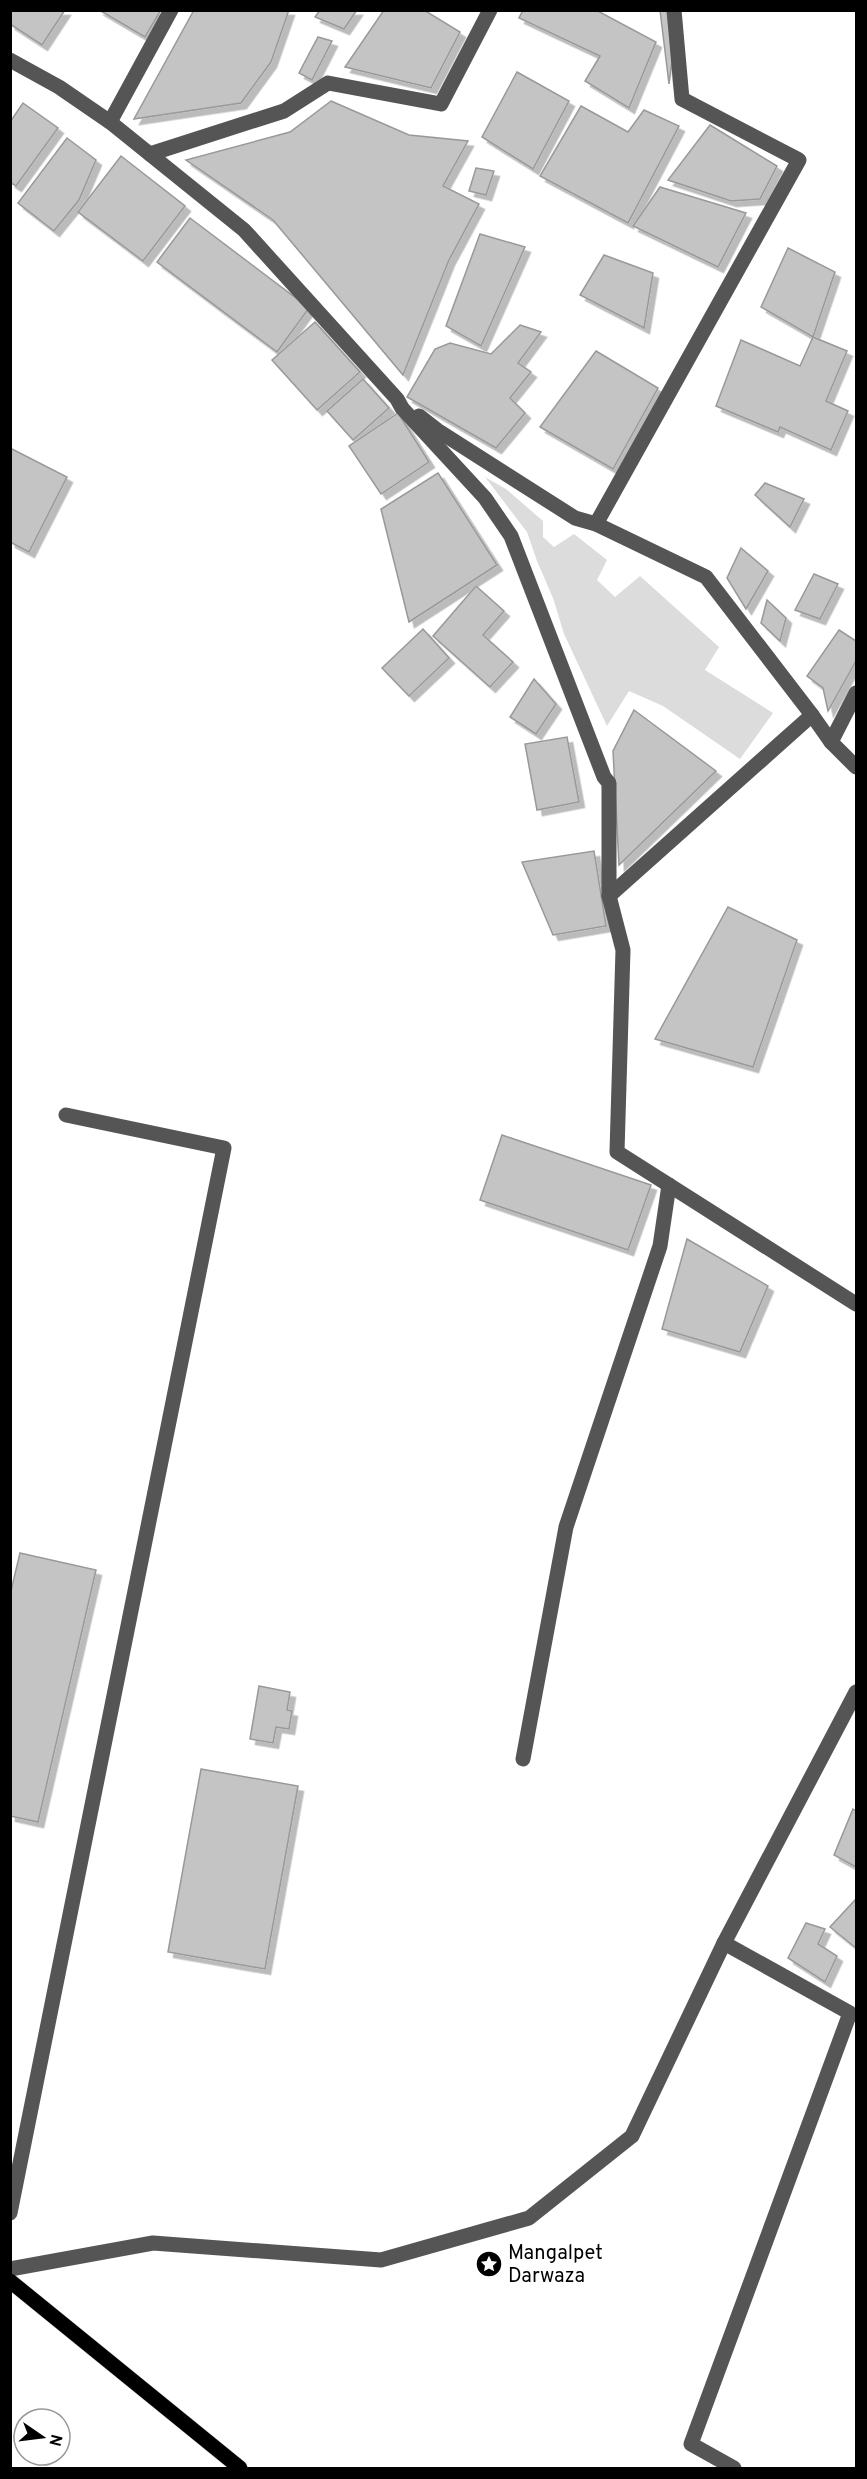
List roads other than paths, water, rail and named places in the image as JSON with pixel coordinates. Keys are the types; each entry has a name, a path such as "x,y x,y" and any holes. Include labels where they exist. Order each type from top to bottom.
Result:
{"main road":[{"path":"10,2281 240,2469"}],"street":[{"path":"110,122 171,10"},
{"path":"150,154 284,111 328,83 441,104 490,10"},
{"path":"596,524 799,160 682,99 674,10"},
{"path":"10,60 59,87 110,122 244,230 397,399 437,430 575,518 596,524 706,577 831,742 856,767"},
{"path":"397,399 402,408 485,498 511,536 604,777 609,783 609,896 623,950 617,1152 856,1304"},
{"path":"831,742 856,693"},
{"path":"609,896 812,715"},
{"path":"10,2213 224,1148 66,1115"},
{"path":"523,1759 566,1527 660,1246 669,1185"},
{"path":"10,2269 153,2243 381,2260 529,2218 632,2136 724,1943 856,1692"},
{"path":"724,1943 850,2013 691,2444 734,2469"}],"place":[{"name":"Mangalpet Darwaza","path":"489,2264"}]}
